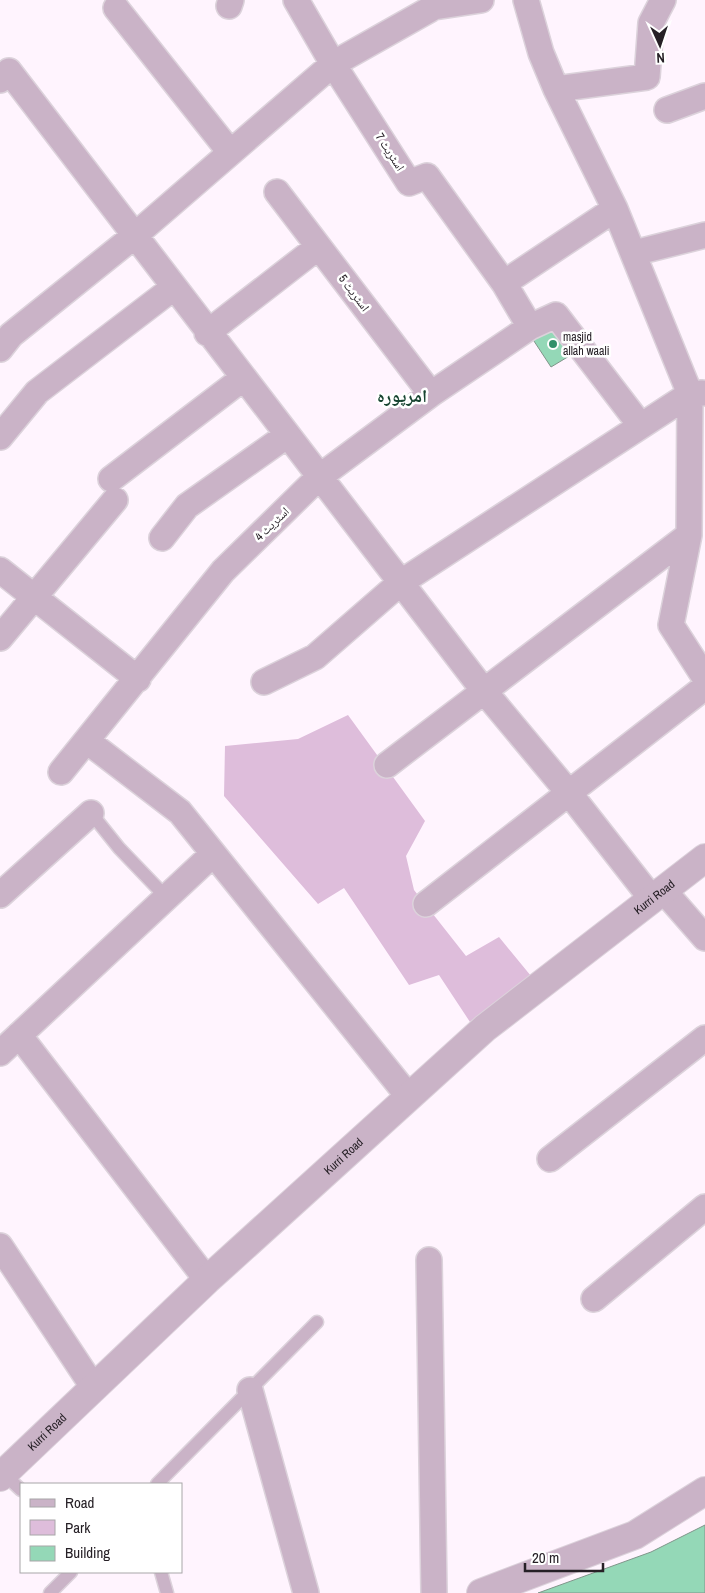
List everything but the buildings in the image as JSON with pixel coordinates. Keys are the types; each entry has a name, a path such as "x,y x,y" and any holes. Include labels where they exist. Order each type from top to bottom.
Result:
{"street":[{"name":"اسٹریٹ 7","path":"296,0 333,64 410,183 427,176 504,283 530,327"},
{"path":"0,349 11,334 134,237 333,64 434,7 481,0"},
{"path":"526,0 541,53 556,89 615,209 697,393 689,535 671,625 705,678"},
{"path":"556,89 647,77 651,23 663,0"},
{"path":"116,8 230,152"},
{"path":"0,80 9,71 242,379 484,692 569,794 658,894 705,938"},
{"path":"668,110 705,96"},
{"name":"اسٹریٹ 5","path":"277,192 431,394"},
{"path":"504,283 615,209"},
{"path":"634,253 705,235"},
{"path":"207,333 318,247"},
{"path":"0,437 37,392 173,288"},
{"name":"اسٹریٹ 4","path":"61,772 224,571 318,478 431,394 530,327 556,316 641,426"},
{"path":"0,638 34,596 113,489 242,379"},
{"path":"264,682 315,658 400,583 641,426 697,393"},
{"path":"162,538 187,506 286,436"},
{"path":"387,765 689,535"},
{"path":"0,570 138,679"},
{"path":"426,904 705,687"},
{"path":"87,741 180,812 409,1097"},
{"path":"3,887 90,813"},
{"path":"0,1053 213,854"},
{"name":"Kurri Road","path":"8,1480 94,1388 207,1280 484,1028 705,858"},
{"path":"19,1035 207,1280"},
{"path":"550,1159 705,1038"},
{"path":"594,1299 705,1207"},
{"path":"0,1246 94,1388"},
{"path":"429,1260 434,1593"},
{"path":"250,1390 306,1593"},
{"path":"481,1593 635,1535 705,1492"}],"lane":[{"path":"90,813 119,848 167,898"},
{"path":"158,1483 318,1322"},
{"path":"50,1593 70,1573"},
{"path":"161,1573 167,1593"}],"green space":[{"path":"348,715 425,821 406,856 414,890 466,956 499,937 531,976 470,1022 439,975 409,985 344,888 318,904 224,796 225,746 298,739"}],"place":[{"name":"masjid allah waali","path":"553,344"}],"district":[{"name":"امرپورہ","path":"402,395"}]}
